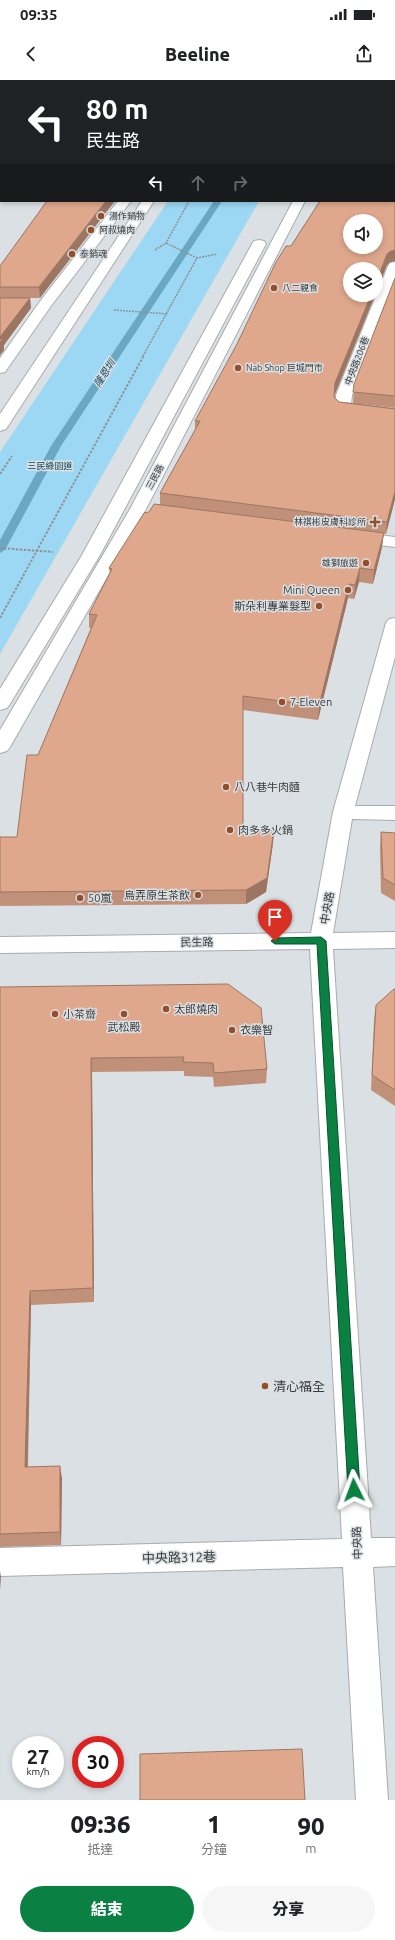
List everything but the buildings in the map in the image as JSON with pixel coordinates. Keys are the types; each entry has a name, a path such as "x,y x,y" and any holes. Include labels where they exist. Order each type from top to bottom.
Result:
{"street":[{"path":"0,369 46,303 124,202"},
{"path":"0,426 83,303 147,202"},
{"name":"三民路","path":"0,747 146,510 249,297 298,202"},
{"name":"三民路","path":"0,704 91,555 262,239"},
{"name":"中央路206巷","path":"395,266 344,395 343,409 395,414"},
{"path":"232,295 249,297"},
{"path":"31,303 83,303"},
{"path":"117,506 146,510"},
{"path":"340,535 395,542"},
{"name":"中央路","path":"372,1800 321,941 343,812 390,661 395,623"},
{"path":"343,812 395,814"},
{"name":"民生路","path":"0,945 395,940"},
{"name":"中央路312巷","path":"0,1562 395,1552"}],"path":[{"path":"166,243 197,258 262,239"},
{"path":"0,618 36,550 168,314 197,258"},
{"path":"112,310 168,314"},
{"path":"0,548 36,550"}],"green space":[{"name":"三民綠園道","path":"167,202 258,202 0,654 0,452"}],"waterway":[{"name":"隆恩圳","path":"0,550 56,446 217,202"}],"place":[{"name":"湯作鍋物","path":"101,216"},
{"name":"阿叔燒肉","path":"91,230"},
{"name":"泰銷魂","path":"72,254"},
{"name":"八二親食","path":"274,288"},
{"name":"Nab Shop 巨城門市","path":"238,368"},
{"name":"林祺彬皮膚科診所","path":"375,522"},
{"name":"雄獅旅遊","path":"366,563"},
{"name":"Mini Queen","path":"348,590"},
{"name":"斯朵利專業髮型","path":"319,606"},
{"name":"7-Eleven","path":"282,702"},
{"name":"八八巷牛肉麵","path":"226,787"},
{"name":"肉多多火鍋","path":"230,830"},
{"name":"烏弄原生茶飲","path":"198,895"},
{"name":"50嵐","path":"80,898"},
{"name":"太郎燒肉","path":"166,1009"},
{"name":"小茶齋","path":"55,1014"},
{"name":"武松殿","path":"124,1014"},
{"name":"衣樂智","path":"232,1030"},
{"name":"清心福全","path":"265,1386"}],"route":[{"path":"275,941 321,941 354,1490"}]}
